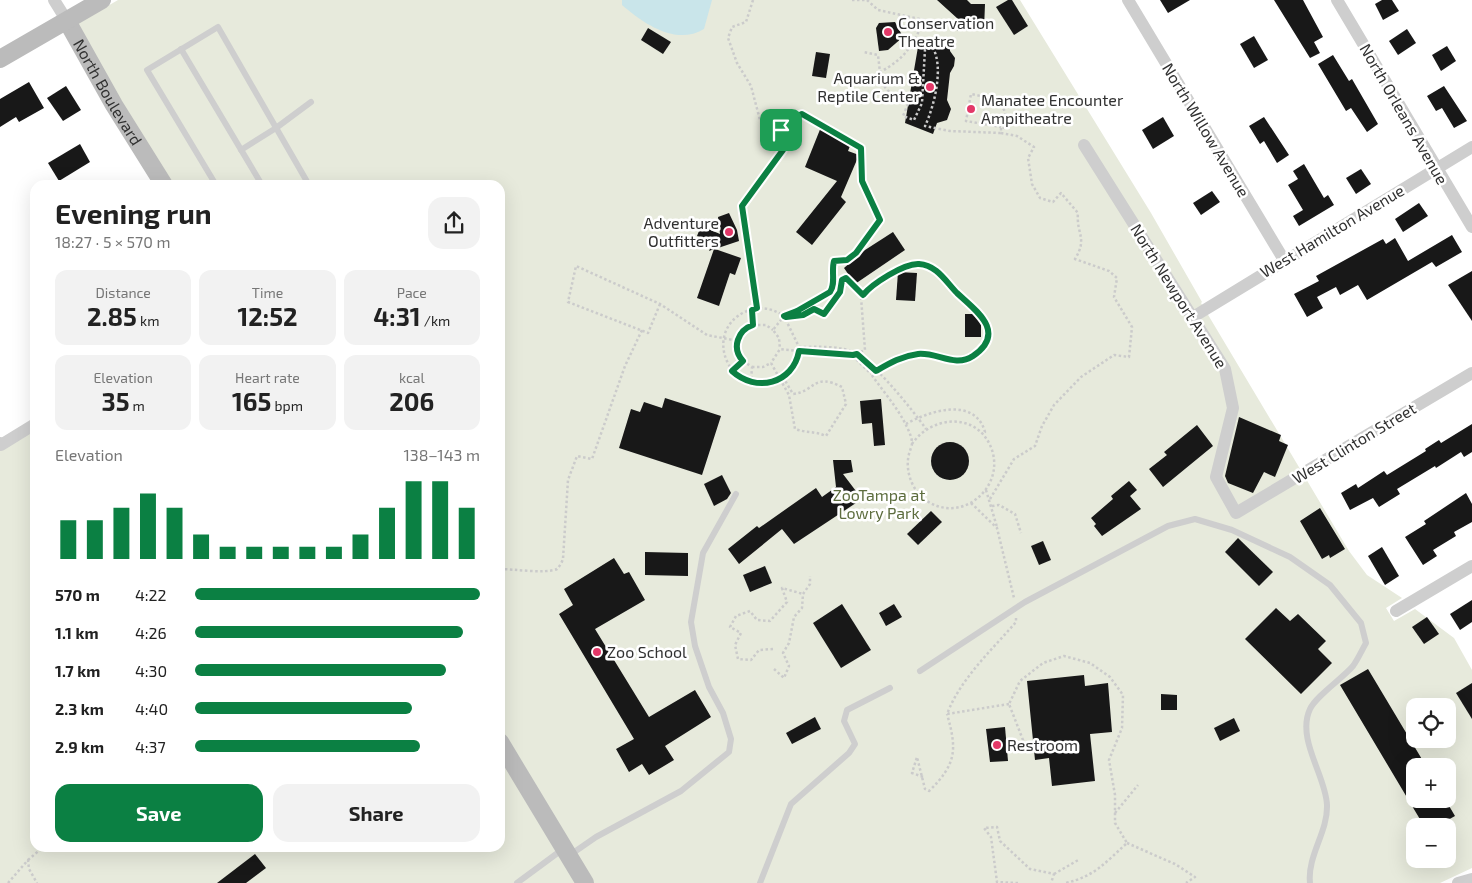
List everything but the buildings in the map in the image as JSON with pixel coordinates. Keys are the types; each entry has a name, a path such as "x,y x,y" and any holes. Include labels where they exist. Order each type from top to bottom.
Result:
{"street":[{"name":"North Boulevard","path":"54,0 114,105 161,180"},
{"path":"0,59 102,0"},
{"name":"North Willow Avenue","path":"1128,0 1284,260"},
{"name":"North Orleans Avenue","path":"1337,0 1472,227"},
{"name":"North Newport Avenue","path":"1084,144 1225,369 1233,408 1216,477 1236,513"},
{"name":"West Hamilton Avenue","path":"1193,317 1472,147"},
{"name":"West Clinton Street","path":"1236,513 1472,372"},
{"path":"1,444 30,427"},
{"path":"1396,611 1472,566"},
{"path":"505,750 585,883"},
{"path":"1458,883 1472,879"}],"lane":[{"path":"213,180 147,70 218,27 306,180"},
{"path":"181,49 259,180"},
{"path":"241,150 276,128 311,102"},
{"path":"516,883 566,852 681,791 729,752 731,739 723,713 703,671 695,646 691,622 703,553 736,494"},
{"path":"920,671 1025,602 1168,526 1195,520 1232,530 1290,557 1330,585 1361,623 1366,643 1353,666 1310,709 1307,728 1311,754 1327,805 1322,835 1312,862 1310,883"},
{"path":"760,883 791,804 849,753 855,744 844,721 847,710 890,688"}],"path":[{"path":"753,0 746,22 732,27 728,38 737,63 751,86 760,120 781,130"},
{"path":"852,0 867,0 878,10 924,20 914,42 898,62 880,72"},
{"path":"863,52 878,54 880,76 884,86 894,98 908,104 903,116 914,120 922,103 925,49 933,48 938,57 934,105 925,126 950,131 1000,133 1018,136 1034,147 1028,158 1032,184 1040,198 1052,202 1060,193 1078,213 1077,226 1082,238 1080,250 1075,258 1109,271 1117,278 1114,297 1132,327 1129,357 1114,355 1081,377 1054,405 1042,426 1035,446 1014,459 990,499"},
{"path":"971,94 994,99 1004,110 1005,128 1001,127 966,121 971,94"},
{"path":"757,308 742,206 783,150 780,125 802,114 861,148 862,181 880,220 856,253 847,260 834,261 832,269 833,288 830,292 785,316 773,330"},
{"path":"1000,133 1001,127"},
{"path":"799,349 853,355 865,350 861,297 868,289 902,268 919,264 938,271 952,288 981,314 988,328 983,347 973,356 961,361 920,353 899,358 871,374"},
{"path":"660,304 648,333 568,302 576,266 660,304 707,335 738,341"},
{"path":"785,316 799,349 792,368 782,378 769,383 751,383 732,371 725,357 725,337 736,318 757,308 768,309 785,316 803,315 814,309 824,314 840,292 842,280 846,278 863,295"},
{"path":"752,310 753,325"},
{"path":"753,325 766,326 773,330 779,338 780,349 775,360 763,367 752,367 743,361 738,353 738,341 742,331 753,325"},
{"path":"505,569 548,571 556,569 561,564 563,559 568,480 577,456 592,460 626,366 642,330"},
{"path":"780,349 841,349 857,354 876,371 926,428"},
{"path":"853,355 871,374 906,424 912,444"},
{"path":"732,371 743,361"},
{"path":"771,363 782,378 793,394 821,381 831,381 842,386 846,404 840,417 826,436 818,432 807,434 795,428 789,395 782,378"},
{"path":"751,383 752,367"},
{"path":"906,424 918,417 952,409 962,410 974,415 983,423 985,432 982,434"},
{"path":"955,421 974,428 982,434 991,447 995,463 994,475 986,490 971,503 952,508 942,507 924,499 916,492 908,473 907,463 912,444 926,428 940,422 955,421"},
{"path":"986,490 992,506 1015,603"},
{"path":"971,503 997,528"},
{"path":"992,506 999,506 1015,514 1021,533"},
{"path":"774,669 784,678 789,666 783,653 790,643 794,617 802,608 803,594 810,584 810,576"},
{"path":"772,649 759,650 751,660 738,659 735,645 741,633 730,626 736,616 750,611 757,620 770,621 787,602 782,588 803,594"},
{"path":"923,777 912,773 917,757 923,777 925,789 929,791 953,759 954,741 948,714 953,699 968,676 1016,622 1016,615"},
{"path":"1021,750 1023,740 1009,704 1020,681 1042,663 1064,656 1090,663 1110,677 1123,695 1122,728 1109,760 1115,795 1115,823 1127,843 1175,864 1195,877 1186,883"},
{"path":"948,714 1009,704"},
{"path":"1115,813 1138,785"},
{"path":"1018,883 997,882 991,837 984,828 997,827 1000,841 1030,869 1054,874"},
{"path":"1066,883 1085,878 1102,867 1127,843"},
{"path":"8,883 37,852"},
{"path":"1050,883 1054,874 1080,859"},
{"path":"28,860 29,869 37,883"}],"green space":[{"name":"ZooTampa at Lowry Park","path":"118,0 1020,0 1151,213 1201,303 1349,551 1367,575 1402,598 1386,608 1394,621 1415,609 1454,638 1472,670 1472,868 1440,883 593,883 505,736 505,180 169,180 120,101 77,24"},
{"path":"30,427 30,852 505,852 505,761 578,883 0,883 0,446"}],"water":[{"path":"622,0 712,0 704,29 693,34 682,35 672,34 650,25 622,5"}],"place":[{"name":"Conservation Theatre","path":"888,32"},
{"name":"Aquarium & Reptile Center","path":"930,87"},
{"name":"Manatee Encounter Ampitheatre","path":"971,109"},
{"name":"Adventure Outfitters","path":"729,232"},
{"name":"Zoo School","path":"597,652"},
{"name":"Restroom","path":"997,745"}],"route":[{"path":"802,114 861,148 862,181 880,220 856,253 847,260 834,261 832,269 833,288 830,292 797,311 784,316 803,315 814,309 824,314 840,292 842,280 846,278 863,295 868,289 902,268 919,264 938,271 964,300 984,317 988,328 987,339 983,347 973,356 961,361 920,353 899,358 876,371 857,354 799,351 796,361 788,373 780,379 769,383 751,383 732,371 743,361 738,353 738,337 742,331 753,325 752,310 757,308 742,206 783,150 781,130 780,125 802,114"}]}
